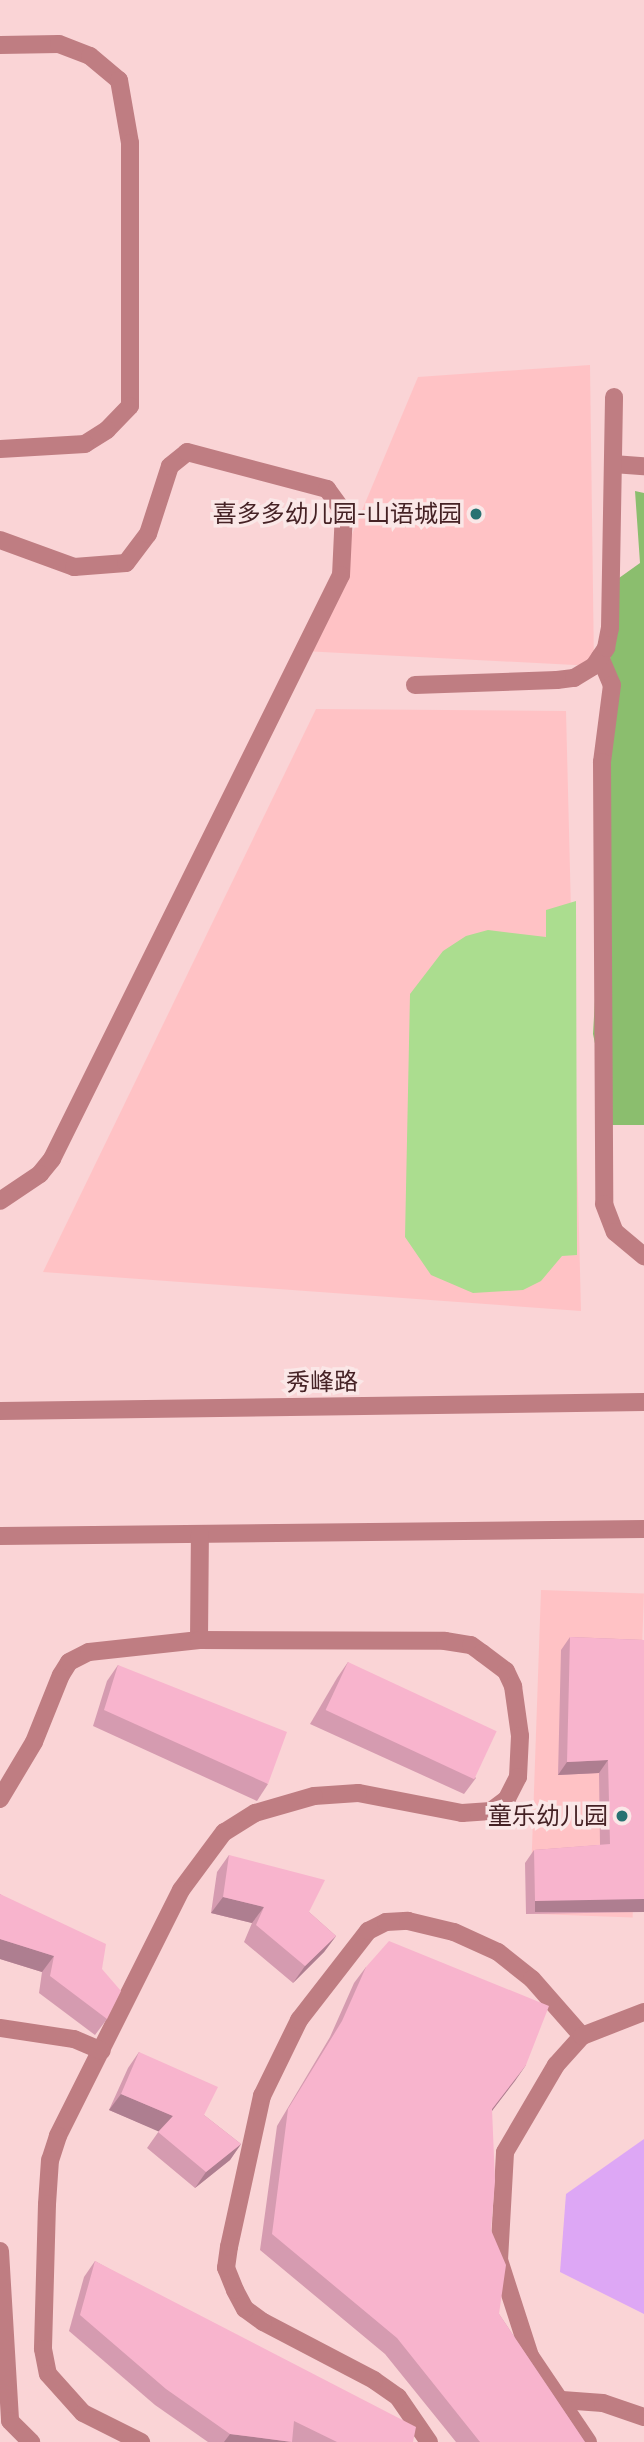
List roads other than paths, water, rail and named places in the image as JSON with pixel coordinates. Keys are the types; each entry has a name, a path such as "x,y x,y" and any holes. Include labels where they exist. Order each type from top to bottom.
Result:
{"street":[{"path":"0,45 59,44 90,56 119,80 131,143 130,405 107,430 85,444 0,449"},
{"path":"415,685 574,678 600,657 610,628 614,397"},
{"path":"0,540 74,566 126,563 148,534 170,466 187,452 327,489 338,497 344,512 341,575 52,1160 40,1174 0,1201"},
{"path":"613,464 644,466"},
{"path":"600,657 612,685 602,762 604,1204 615,1232 644,1256"},
{"name":"秀峰路","path":"0,1411 644,1402"},
{"path":"0,1536 644,1529"},
{"path":"199,1640 200,1534"},
{"path":"0,1800 34,1742 69,1662 89,1652 199,1640 445,1642 471,1646 506,1671 513,1686 520,1736 517,1777 507,1799 491,1811 462,1812 358,1793 314,1796 255,1813 224,1832 181,1890 102,2050 50,2160 43,2349 48,2374 59,2392 83,2413 141,2442"},
{"path":"429,2442 398,2397 374,2380 263,2322 245,2309 234,2290 226,2269 229,2247 262,2096 299,2020 368,1931 386,1922 408,1921 454,1932 498,1952 532,1979 582,2036"},
{"path":"587,2442 562,2400 530,2356 499,2260 505,2152 556,2065 582,2036 644,2012"},
{"path":"0,2028 74,2039 102,2050"},
{"path":"0,2251 10,2421 32,2442"},
{"path":"562,2400 603,2403 644,2417"}],"place":[{"name":"喜多多幼儿园-山语城园","path":"476,514"},
{"name":"童乐幼儿园","path":"622,1816"}]}
